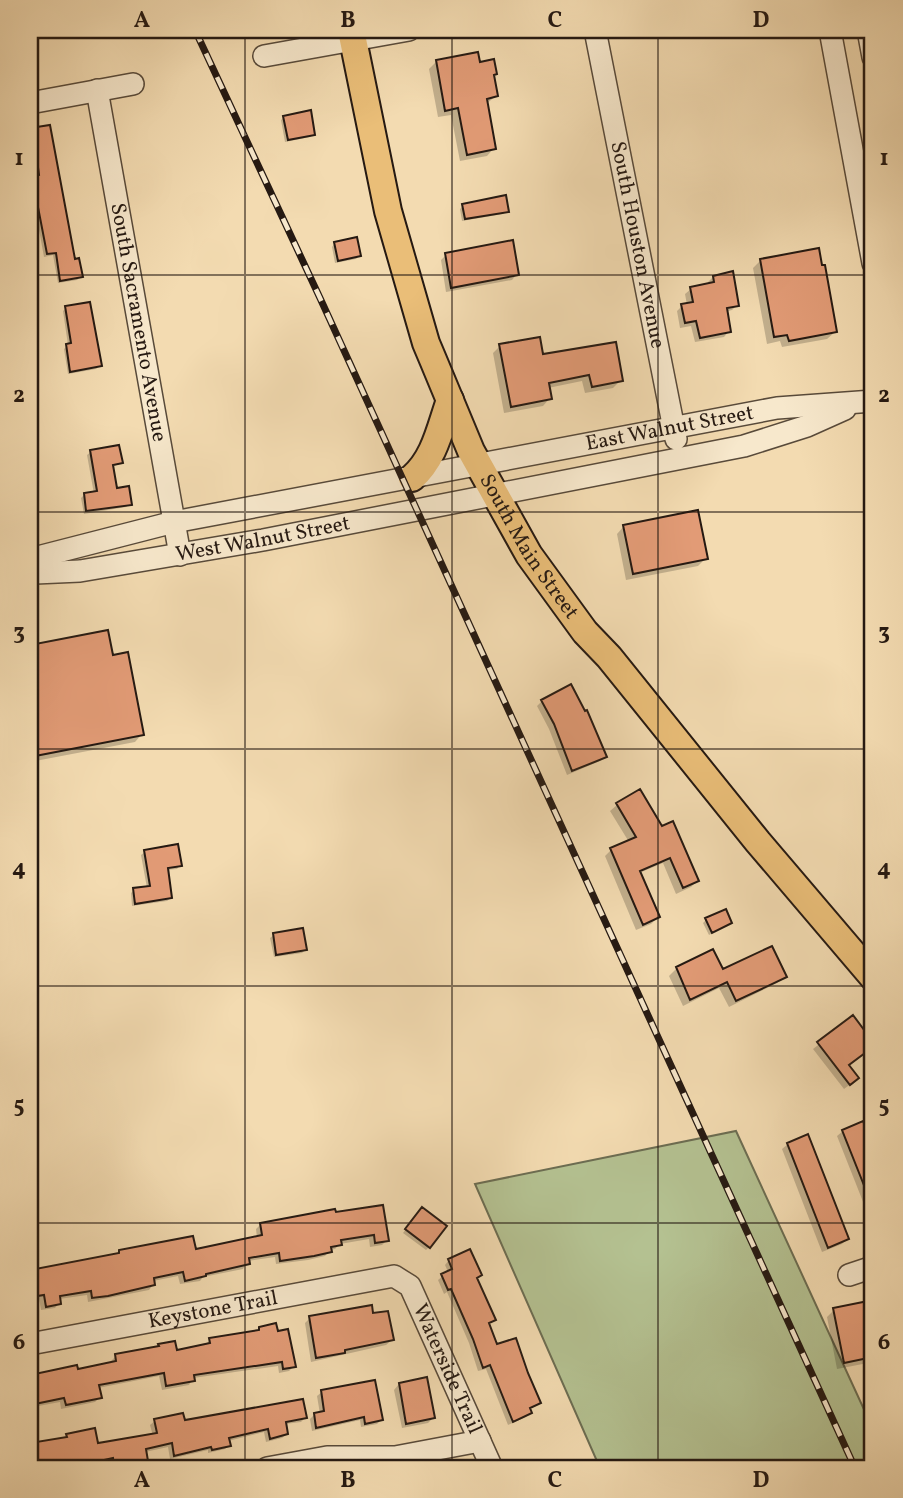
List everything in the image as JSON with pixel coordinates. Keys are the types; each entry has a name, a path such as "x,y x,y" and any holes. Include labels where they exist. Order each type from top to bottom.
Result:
{"main road":[{"name":"South Main Street","path":"352,35 391,222 426,343 471,451 529,555 585,632 609,657 758,842 873,978"},
{"path":"412,478 421,470 433,451 450,400"}],"street":[{"path":"264,56 352,35 408,30"},
{"name":"South Houston Avenue","path":"596,30 679,459"},
{"path":"830,30 873,263"},
{"path":"868,30 873,57"},
{"path":"30,103 133,83"},
{"name":"South Sacramento Avenue","path":"97,90 180,555"},
{"name":"East Walnut Street","path":"480,465 777,408 867,402"},
{"name":"East Walnut Street","path":"497,495 744,446 807,426 867,402"},
{"name":"West Walnut Street","path":"30,559 174,522 480,465"},
{"name":"West Walnut Street","path":"30,571 80,571 180,555 497,495"},
{"path":"849,1275 873,1267"},
{"name":"Keystone Trail","path":"30,1343 394,1276"},
{"name":"Waterside Trail","path":"394,1276 410,1286 492,1468"},
{"path":"267,1468 327,1457 396,1458 480,1441"}],"green space":[{"path":"736,1131 873,1429 873,1468 600,1468 475,1184"}],"building":[{"path":"478,52 480,62 494,59 497,74 494,75 498,96 487,99 496,149 467,155 458,108 445,111 436,60"},
{"path":"311,110 315,135 288,140 283,116"},
{"path":"50,125 75,259 79,258 83,277 60,281 56,253 47,254 32,176 39,175 36,152 30,153 30,128"},
{"path":"506,195 509,212 465,219 462,204"},
{"path":"357,237 361,256 338,261 334,242"},
{"path":"513,240 519,275 451,288 445,253"},
{"path":"819,248 822,265 825,265 837,332 789,341 787,335 774,337 760,259"},
{"path":"733,271 739,306 727,308 731,332 700,338 696,321 685,323 681,304 693,302 690,287 714,282 713,276"},
{"path":"90,302 102,366 70,372 66,344 71,343 65,306"},
{"path":"540,337 543,354 616,342 623,381 592,387 589,375 549,383 552,399 511,407 499,344"},
{"path":"119,445 123,463 113,465 117,488 129,486 132,505 86,511 84,493 97,491 90,450"},
{"path":"698,510 708,559 633,574 623,525"},
{"path":"108,630 113,655 128,652 144,735 30,757 30,645"},
{"path":"571,684 585,711 587,710 607,757 572,771 554,724 541,700"},
{"path":"640,789 662,826 673,821 699,881 683,888 670,858 640,871 660,917 643,925 610,848 636,837 616,803"},
{"path":"178,844 182,866 168,868 172,898 135,904 133,888 150,886 144,850"},
{"path":"726,909 732,923 712,933 705,918"},
{"path":"303,928 307,950 276,955 273,933"},
{"path":"772,946 787,977 736,1001 727,982 690,1000 676,967 713,949 723,969"},
{"path":"853,1015 873,1042 873,1047 849,1065 859,1078 850,1085 817,1042"},
{"path":"863,1121 873,1147 873,1208 842,1130"},
{"path":"808,1134 849,1239 828,1248 787,1143"},
{"path":"383,1205 389,1241 375,1243 374,1235 341,1240 342,1245 331,1247 332,1252 280,1261 279,1253 249,1258 250,1264 185,1281 183,1272 154,1278 155,1285 108,1296 92,1298 91,1291 60,1296 61,1304 46,1307 44,1295 31,1297 30,1270 193,1236 196,1249 262,1235 260,1223 335,1209 336,1212"},
{"path":"422,1207 447,1226 430,1248 405,1229"},
{"path":"470,1249 482,1275 477,1278 496,1320 489,1323 497,1344 516,1338 541,1403 530,1408 532,1413 513,1422 490,1365 483,1368 451,1289 448,1290 441,1274 452,1269 448,1259"},
{"path":"873,1300 873,1357 844,1363 833,1308"},
{"path":"372,1305 373,1313 388,1311 394,1340 316,1358 309,1316"},
{"path":"276,1323 278,1331 288,1329 296,1367 283,1369 282,1362 194,1375 195,1381 166,1386 164,1373 99,1385 102,1398 66,1405 64,1398 30,1405 30,1375 77,1365 78,1369 116,1361 115,1354 175,1341 177,1350 210,1343 209,1338 259,1330 259,1327"},
{"path":"427,1377 435,1418 406,1424 399,1383"},
{"path":"375,1380 383,1420 365,1424 364,1417 316,1428 314,1413 324,1411 321,1390"},
{"path":"303,1399 307,1418 286,1422 288,1434 270,1439 268,1429 229,1438 231,1446 212,1450 211,1447 174,1456 172,1443 146,1449 148,1461 114,1466 113,1458 86,1464 87,1468 30,1468 30,1443 67,1437 66,1434 95,1428 98,1443 157,1433 154,1419 183,1413 185,1420"}],"railway":[{"path":"195,30 855,1468"}]}
